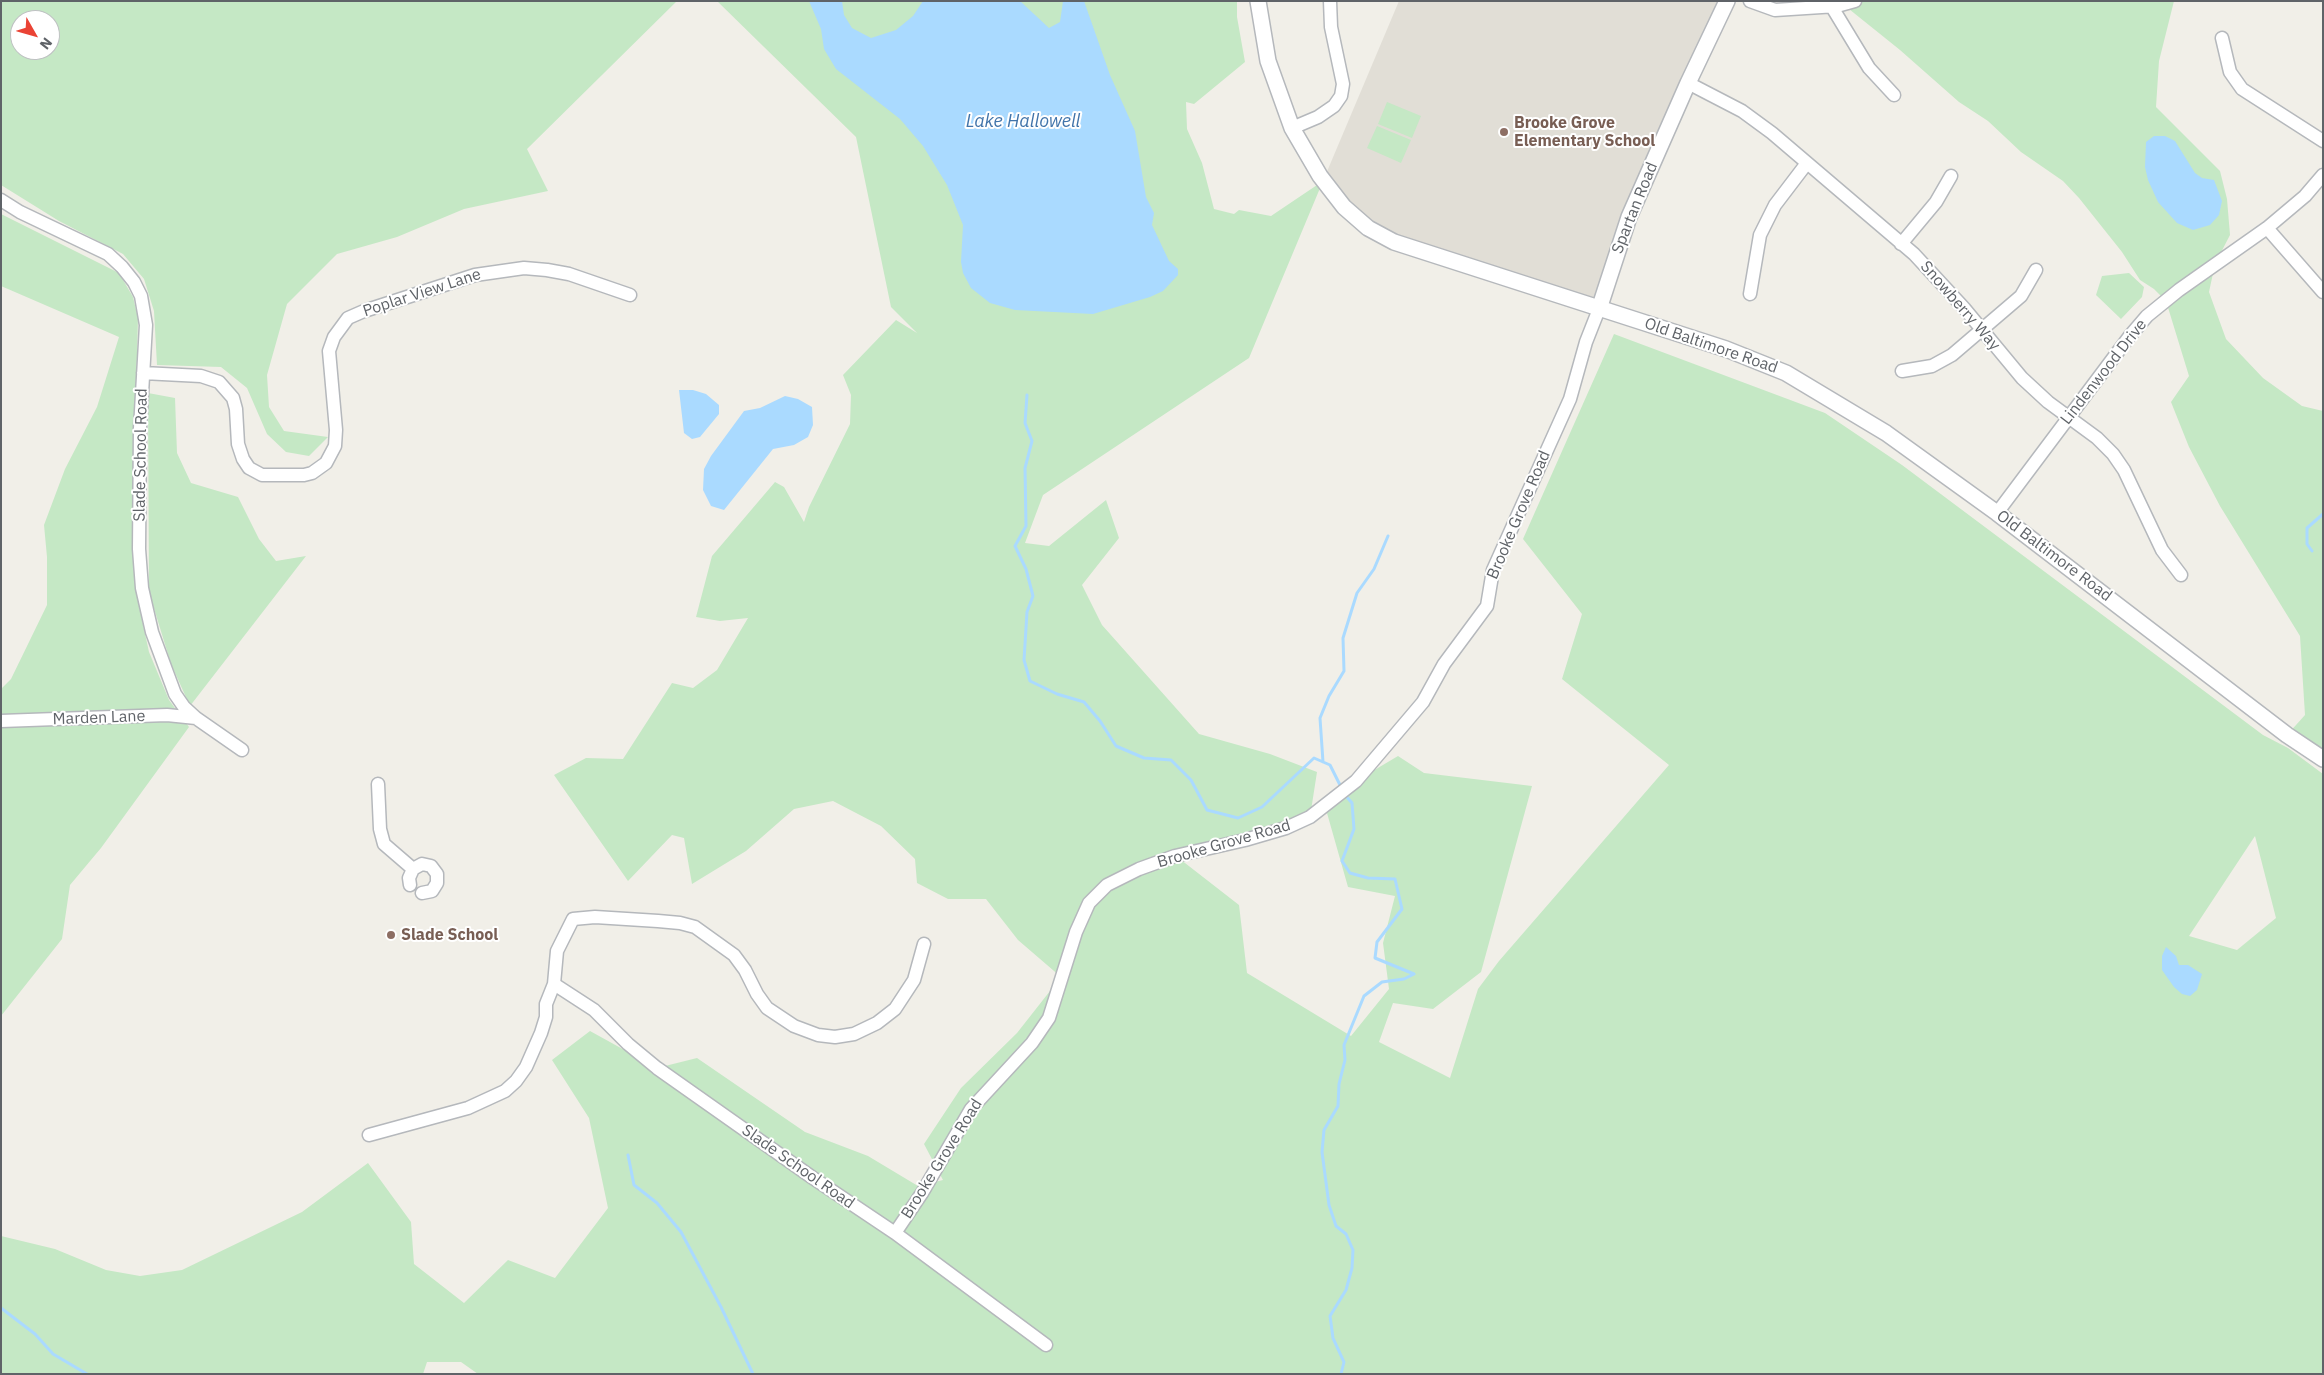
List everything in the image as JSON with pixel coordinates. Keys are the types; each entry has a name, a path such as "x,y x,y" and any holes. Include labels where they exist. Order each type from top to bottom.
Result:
{"street":[{"name":"Old Baltimore Road","path":"1258,1 1268,61 1292,128 1320,176 1344,207 1368,228 1394,242 1726,348 1786,373 1886,433 1997,513 2287,735 2323,759"},
{"path":"1292,128 1318,117 1334,106 1341,96 1343,84 1331,26 1330,1"},
{"name":"Spartan Road","path":"1599,309 1629,217 1688,83 1728,1"},
{"path":"1750,1 1775,10 1832,7 1855,1"},
{"path":"1832,7 1868,68 1894,95"},
{"path":"2222,38 2230,72 2242,89 2323,141"},
{"name":"Snowberry Way","path":"1688,83 1742,111 1807,163 1920,261 2022,378 2048,402 2097,438 2124,470 2162,550 2181,575"},
{"path":"1750,294 1760,235 1775,205 1807,163"},
{"name":"Lindenwood Drive","path":"1997,513 2129,337 2147,316 2179,290 2267,228 2305,196 2323,175"},
{"path":"1901,244 1936,202 1951,176"},
{"name":"Slade School Road","path":"1,200 20,212 108,254 128,274 141,296 146,325 140,428 139,548 142,588 152,632 175,694 184,707 196,718 242,750"},
{"path":"2267,228 2323,292"},
{"name":"Poplar View Lane","path":"143,373 202,376 219,382 233,398 236,408 238,444 243,459 249,468 262,475 312,473 326,463 334,446 336,430 330,351 334,337 348,318 423,291 498,270 524,268 569,274 630,295"},
{"path":"1902,371 1932,366 1952,355 2021,296 2036,270"},
{"name":"Brooke Grove Road","path":"896,1233 922,1193 971,1109 1032,1043 1050,1018 1076,932 1089,903 1106,885 1139,869 1175,856 1245,840 1286,828 1310,817 1348,787 1423,702 1444,664 1487,606 1494,570 1570,399 1586,342 1599,309"},
{"name":"Marden Lane","path":"1,721 167,716 196,718"},
{"path":"378,784 380,829 384,844 413,869"},
{"path":"410,885 409,878 413,869 422,864 431,866 437,874 436,888 428,893 422,893"},
{"path":"369,1135 468,1108 505,1091 516,1082 536,1046 546,1017 546,1004 554,984 557,951 573,919 595,917 680,923 695,927 734,955 746,970 757,994 767,1008 776,1016 808,1032 835,1037 854,1034 877,1024 895,1009 914,980 924,944"},
{"name":"Slade School Road","path":"554,984 594,1010 628,1044 657,1068 813,1178 896,1233 1046,1345"}],"shaded area":[{"name":"Brooke Grove Elementary School","path":"1399,1 1724,1 1599,309 1394,242 1323,181"}],"green space":[{"path":"1,1 677,1 527,149 548,191 464,209 397,237 337,254 287,304 267,375 269,407 284,431 328,437 309,456 286,452 267,434 247,388 221,367 157,365 154,311 144,279 123,254 59,221 1,185"},
{"path":"717,1 1237,1 1237,17 1245,62 1194,104 1186,102 1187,129 1202,163 1214,209 1234,214 1239,210 1271,216 1323,181 1249,358 1043,495 1025,543 1049,546 1106,500 1119,538 1082,585 1102,625 1199,734 1270,754 1317,772 1310,817 1176,856 1239,905 1247,973 1351,1036 1389,989 1383,943 1395,896 1348,887 1325,806 1356,781 1398,756 1424,773 1532,786 1481,972 1433,1009 1393,1003 1379,1042 1450,1078 1478,989 1499,961 1669,765 1562,679 1582,614 1523,539 1614,334 1825,413 1902,465 2263,735 2288,748 2323,774 2323,1374 478,1374 461,1362 427,1362 423,1374 1,1374 1,1236 55,1249 106,1270 140,1276 182,1270 302,1212 368,1163 411,1222 414,1264 464,1303 508,1260 555,1278 608,1208 589,1118 552,1060 590,1031 657,1068 697,1058 805,1132 868,1156 918,1186 943,1180 924,1144 961,1088 1017,1033 1061,977 1018,940 986,899 948,899 917,883 915,859 881,826 833,801 794,809 746,851 692,884 684,838 672,835 628,881 554,775 586,758 623,759 672,683 693,688 717,670 748,618 720,621 696,617 712,556 775,482 784,487 804,522 809,507 850,424 851,395 843,375 896,320 917,333 891,307 856,137","holes":["2255,836 2276,918 2237,950 2189,936"]},
{"path":"1839,1 2174,1 2159,61 2156,107 2220,171 2227,199 2230,235 2215,264 2209,292 2226,339 2263,378 2302,406 2323,411 2323,759 2287,735 2305,715 2300,636 2220,506 2189,447 2171,402 2189,376 2166,301 2154,289 2140,280 2122,252 2063,181 2021,152 1988,121 1959,102 1900,50"},
{"path":"1387,102 1421,116 1412,138 1378,124"},
{"path":"1377,126 1411,140 1401,163 1367,148"},
{"path":"1,214 119,273 133,297 138,318 133,498 137,597 149,652 169,700 189,727 101,848 70,885 62,939 1,1016 1,689 11,679 47,605 47,557 44,525 65,469 97,407 119,337 1,286"},
{"path":"2129,273 2144,287 2142,297 2121,319 2096,295 2102,276"},
{"path":"148,393 175,398 177,453 191,483 238,497 259,539 276,561 306,556 190,706 171,664 149,592"}],"water":[{"name":"Lake Hallowell","path":"809,1 842,1 844,15 852,28 871,38 896,30 913,16 923,1 1020,1 1049,28 1060,22 1063,1 1084,1 1110,75 1135,131 1146,197 1154,213 1152,225 1169,261 1178,269 1178,275 1163,291 1150,297 1093,314 1015,310 990,303 971,288 963,273 961,262 963,225 947,185 923,146 900,119 836,69 824,49 821,29"},
{"path":"2154,136 2165,136 2175,141 2195,173 2202,178 2214,180 2222,201 2219,215 2210,225 2193,230 2177,223 2158,202 2148,180 2145,167 2146,142"},
{"path":"679,390 693,390 706,394 719,405 719,414 700,437 692,439 684,433"},
{"path":"785,396 798,399 812,407 813,425 808,437 794,445 773,449 724,510 711,506 703,490 704,469 711,456 744,411 760,408"},
{"path":"2166,947 2176,956 2179,965 2188,965 2202,974 2197,990 2190,996 2182,994 2174,987 2162,970 2162,956"}],"waterway":[{"path":"1027,395 1025,423 1032,441 1025,468 1026,526 1015,546 1026,569 1033,596 1027,612 1024,660 1030,681 1057,694 1084,702 1100,721 1116,746 1144,758 1171,760 1191,780 1207,810 1238,818 1262,807 1314,758 1330,765 1342,789"},
{"path":"2312,551 2307,544 2307,528 2323,514"},
{"path":"1323,762 1320,718 1329,696 1344,671 1343,638 1357,593 1374,569 1388,536"},
{"path":"1341,1374 1344,1362 1333,1338 1330,1316 1346,1290 1352,1268 1353,1250 1346,1234 1336,1226 1329,1205 1322,1152 1324,1130 1338,1106 1339,1084 1345,1060 1344,1045 1364,996 1382,982 1404,979 1414,974 1375,958 1377,942 1402,909 1395,879 1368,878 1350,873 1342,861 1354,829 1352,803 1345,795"},
{"path":"628,1155 634,1185 657,1203 681,1232 721,1307 753,1374"},
{"path":"1,1308 35,1334 53,1354 87,1374"}],"place":[{"name":"Brooke Grove Elementary School","path":"1504,132"},
{"name":"Slade School","path":"391,935"}]}
